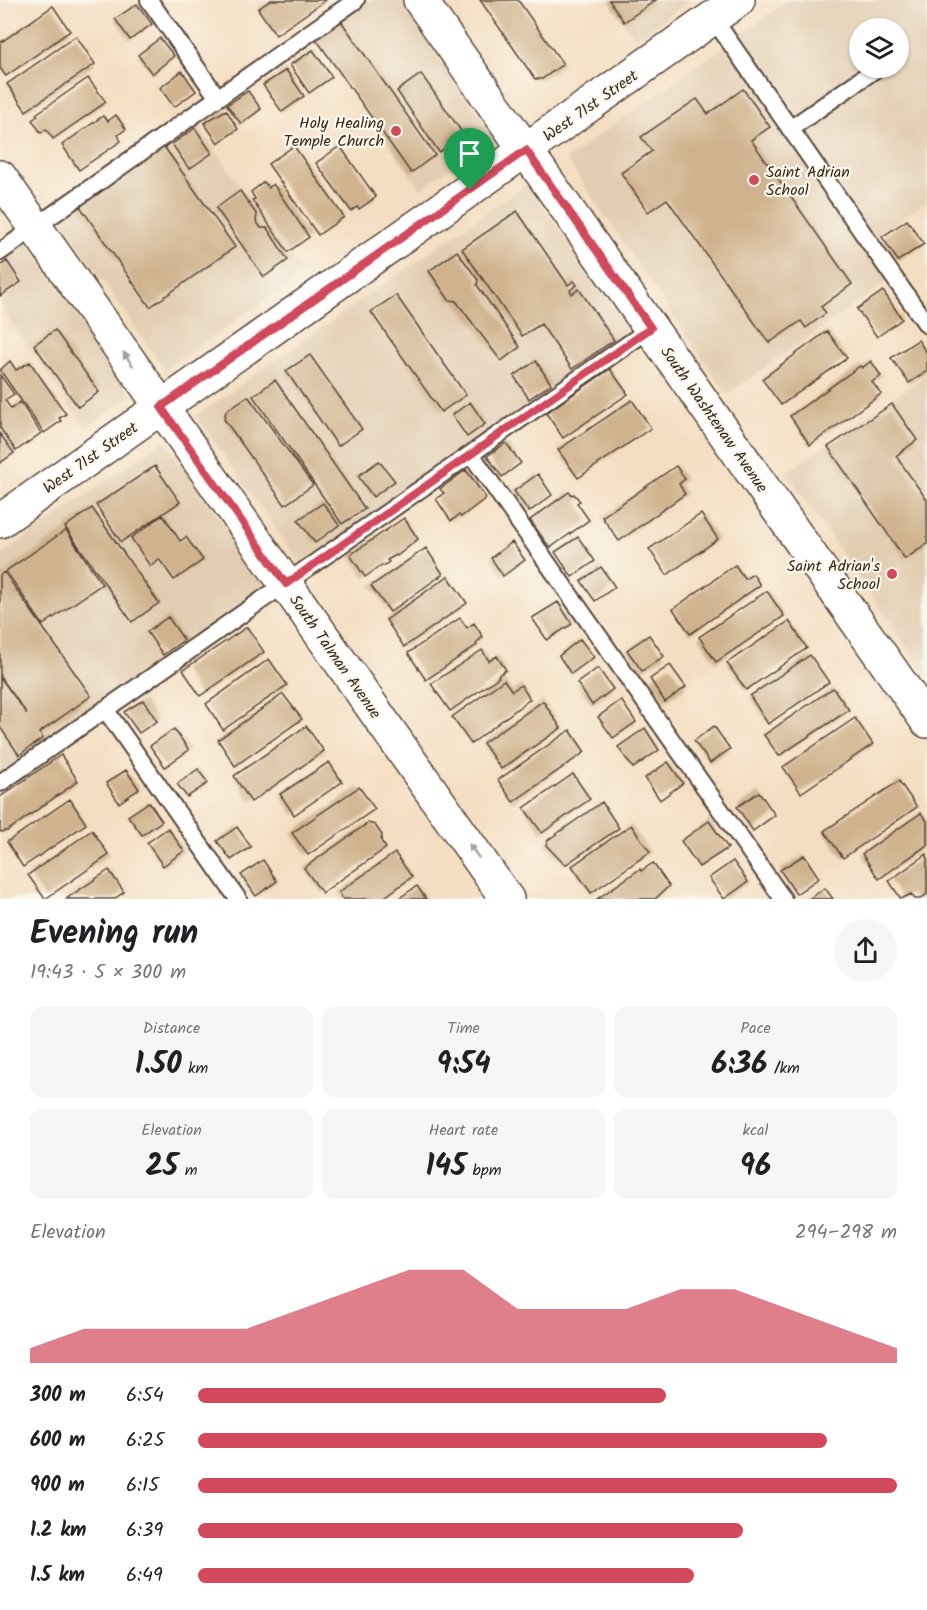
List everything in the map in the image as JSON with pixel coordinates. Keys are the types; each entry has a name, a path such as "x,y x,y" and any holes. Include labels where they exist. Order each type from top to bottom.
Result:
{"street":[{"name":"South Washtenaw Avenue","path":"420,0 927,721"},
{"name":"West 71st Street","path":"0,520 726,9"},
{"name":"South Talman Avenue","path":"0,177 507,899"}],"lane":[{"path":"149,0 218,98"},
{"path":"0,252 356,0"},
{"path":"726,9 790,129 927,325"},
{"path":"790,129 864,78"},
{"path":"0,783 651,328"},
{"path":"471,454 783,899"},
{"path":"105,709 238,899"}],"shaded area":[{"path":"356,0 400,0 495,137 421,189 308,34"},
{"path":"608,0 690,0 635,38"},
{"name":"Saint Adrian School","path":"789,0 927,0 927,201 869,242 894,277 727,394 566,159"},
{"path":"191,116 303,274 165,370 56,213"},
{"path":"527,184 637,338 305,570 196,416"},
{"path":"23,236 132,395 86,428 0,307 0,252"},
{"name":"Saint Adrian's School","path":"927,374 927,675 786,473"},
{"path":"165,440 272,593 0,783 0,556"}],"building":[{"path":"271,0 326,0 276,35 258,9"},
{"path":"480,0 518,0 563,64 542,79 535,79"},
{"path":"609,0 656,0 624,22"},
{"path":"137,4 152,24 130,40 115,19"},
{"path":"53,6 70,31 6,76 0,68 0,43"},
{"path":"341,21 435,155 411,173 316,39"},
{"path":"76,36 95,64 26,111 7,84"},
{"path":"160,38 174,56 152,74 138,55"},
{"path":"313,50 332,77 309,93 290,65"},
{"path":"286,70 304,96 282,112 263,85"},
{"path":"182,71 196,91 174,107 160,88"},
{"path":"421,74 464,135 439,152 397,91"},
{"path":"88,78 106,102 53,139 46,129 41,133 32,120 38,116 36,114"},
{"path":"743,89 770,127 751,140 852,284 821,307 826,313 806,328 801,321 769,343 667,199 648,212 621,173 652,151 641,137 697,99 708,114"},
{"path":"248,91 261,109 241,124 227,105"},
{"path":"226,110 238,129 218,143 204,123"},
{"path":"116,115 126,129 118,135 121,141 79,170 62,145 103,116 108,121"},
{"path":"195,128 212,153 189,169 172,144"},
{"path":"163,145 235,247 150,307 79,205"},
{"path":"294,146 344,217 318,235 268,164"},
{"path":"340,146 376,197 359,209 357,207 351,211 316,163"},
{"path":"264,182 269,188 273,184 309,237 288,252 252,200 255,199 251,192"},
{"path":"240,191 257,215 256,221 261,228 267,228 288,260 264,277 216,208"},
{"path":"517,211 568,285 574,281 577,285 570,290 572,294 579,289 614,340 572,369 541,324 522,336 462,249"},
{"path":"907,220 924,244 898,261 882,237"},
{"path":"457,251 478,280 477,285 520,347 501,361 456,301 449,300 429,271"},
{"path":"7,261 21,282 0,296 0,266"},
{"path":"883,291 902,319 877,337 857,309"},
{"path":"396,295 466,395 441,412 371,312"},
{"path":"55,330 99,392 78,407 34,345"},
{"path":"827,331 847,358 781,405 762,379"},
{"path":"918,340 927,353 927,371 909,383 891,358"},
{"path":"310,355 362,429 338,446 286,371"},
{"path":"10,361 16,370 30,362 66,414 59,418 61,421 44,433 0,370"},
{"path":"536,361 551,384 529,399 514,376"},
{"path":"871,361 881,376 872,382 881,394 810,445 790,416 860,366 862,368"},
{"path":"610,369 628,394 563,438 546,413"},
{"path":"0,375 14,394 5,400 11,409 20,402 41,433 16,451 0,428"},
{"path":"275,380 365,509 342,524 253,396"},
{"path":"248,396 313,485 285,505 224,419 226,411"},
{"path":"632,400 651,428 578,478 558,450"},
{"path":"470,402 485,424 467,437 452,415"},
{"path":"892,404 917,440 896,456 927,500 927,544 905,559 828,447"},
{"path":"0,434 14,453 0,463"},
{"path":"506,443 521,463 502,477 487,456"},
{"path":"379,461 395,481 373,497 358,476"},
{"path":"155,466 180,502 121,542 96,505"},
{"path":"676,466 685,479 679,484 685,494 619,541 602,517"},
{"path":"466,470 486,498 461,517 459,515 451,521 436,499 444,493 440,489"},
{"path":"538,474 552,495 529,512 514,491"},
{"path":"569,492 580,501 577,503 589,520 550,548 530,520"},
{"path":"323,503 339,525 315,543 298,520"},
{"path":"92,508 159,603 132,622 65,527"},
{"path":"701,514 718,539 667,575 649,549"},
{"path":"163,515 180,541 186,537 203,560 174,580 159,559 150,566 131,538"},
{"path":"404,518 418,539 365,577 350,555"},
{"path":"66,530 102,584 43,625 6,571"},
{"path":"578,537 595,561 572,577 555,552"},
{"path":"512,542 525,560 503,576 491,558"},
{"path":"426,548 443,574 390,612 371,586"},
{"path":"735,565 745,579 753,574 760,585 690,634 673,609"},
{"path":"601,567 615,587 595,601 581,581"},
{"path":"4,572 91,696 39,733 43,738 19,755 0,727 0,677 27,714 0,676 0,575"},
{"path":"448,576 467,603 404,647 386,620"},
{"path":"767,591 784,616 716,662 699,637"},
{"path":"558,602 572,624 547,640 532,618"},
{"path":"168,617 184,640 163,655 147,632"},
{"path":"460,618 467,628 474,623 483,637 476,643 477,645 426,680 408,653"},
{"path":"789,621 807,648 746,690 727,663"},
{"path":"247,627 264,652 200,696 183,670"},
{"path":"649,635 664,656 642,671 627,650"},
{"path":"580,639 594,657 571,674 559,656"},
{"path":"482,650 489,661 497,656 506,670 450,711 431,684"},
{"path":"810,655 829,682 768,724 750,696"},
{"path":"269,659 287,685 223,730 206,704"},
{"path":"670,665 686,687 665,702 650,679"},
{"path":"598,668 613,689 592,705 577,683"},
{"path":"504,680 512,691 521,685 530,699 471,744 452,717"},
{"path":"833,688 849,710 779,756 764,735"},
{"path":"283,694 302,719 235,766 218,740"},
{"path":"143,700 157,721 139,733 124,712"},
{"path":"621,700 636,722 613,738 598,717"},
{"path":"543,701 561,728 501,769 483,743"},
{"path":"855,718 873,744 801,793 783,767"},
{"path":"306,726 324,751 251,802 234,776"},
{"path":"714,726 730,749 710,763 694,741"},
{"path":"645,728 659,750 633,768 618,747"},
{"path":"174,729 189,750 165,767 150,746"},
{"path":"570,730 585,752 513,802 498,780"},
{"path":"61,755 78,781 7,831 0,832 0,797"},
{"path":"329,762 342,782 294,815 280,794"},
{"path":"668,762 683,783 660,800 645,778"},
{"path":"198,769 208,783 187,797 177,784"},
{"path":"126,770 139,789 119,803 106,783"},
{"path":"573,774 590,799 542,833 524,808"},
{"path":"899,781 917,807 843,858 824,831"},
{"path":"359,787 375,809 308,855 292,833"},
{"path":"759,792 775,815 753,831 737,807"},
{"path":"70,799 86,824 23,867 7,842"},
{"path":"149,802 162,821 142,835 128,816"},
{"path":"602,802 619,828 565,865 546,845 548,840"},
{"path":"921,813 927,821 927,845 879,879 862,854"},
{"path":"709,821 728,848 699,867 681,841"},
{"path":"368,823 375,825 382,835 381,841 386,848 322,893 304,868"},
{"path":"631,825 650,852 591,893 572,866"},
{"path":"237,827 251,847 231,860 217,841"},
{"path":"168,828 184,851 163,866 147,843"},
{"path":"92,830 109,855 45,899 28,875"},
{"path":"395,853 412,877 382,899 343,899 339,892"},
{"path":"927,854 927,894 920,899 915,899 911,894 901,899 889,881"},
{"path":"804,855 819,878 796,894 780,870"},
{"path":"263,860 277,881 256,896 241,875"},
{"path":"733,861 748,882 724,899 709,878"},
{"path":"653,863 669,886 655,899 597,899 640,869 641,871"},
{"path":"109,870 124,892 114,899 66,899"},
{"path":"417,886 426,899 398,899"},
{"path":"825,888 833,899 809,899"}],"place":[{"name":"Holy Healing Temple Church","path":"396,131"},
{"name":"Saint Adrian School","path":"754,180"},
{"name":"Saint Adrian's School","path":"892,574"}],"route":[{"path":"526,150 651,328 286,584 161,407 470,190 526,150"}]}
